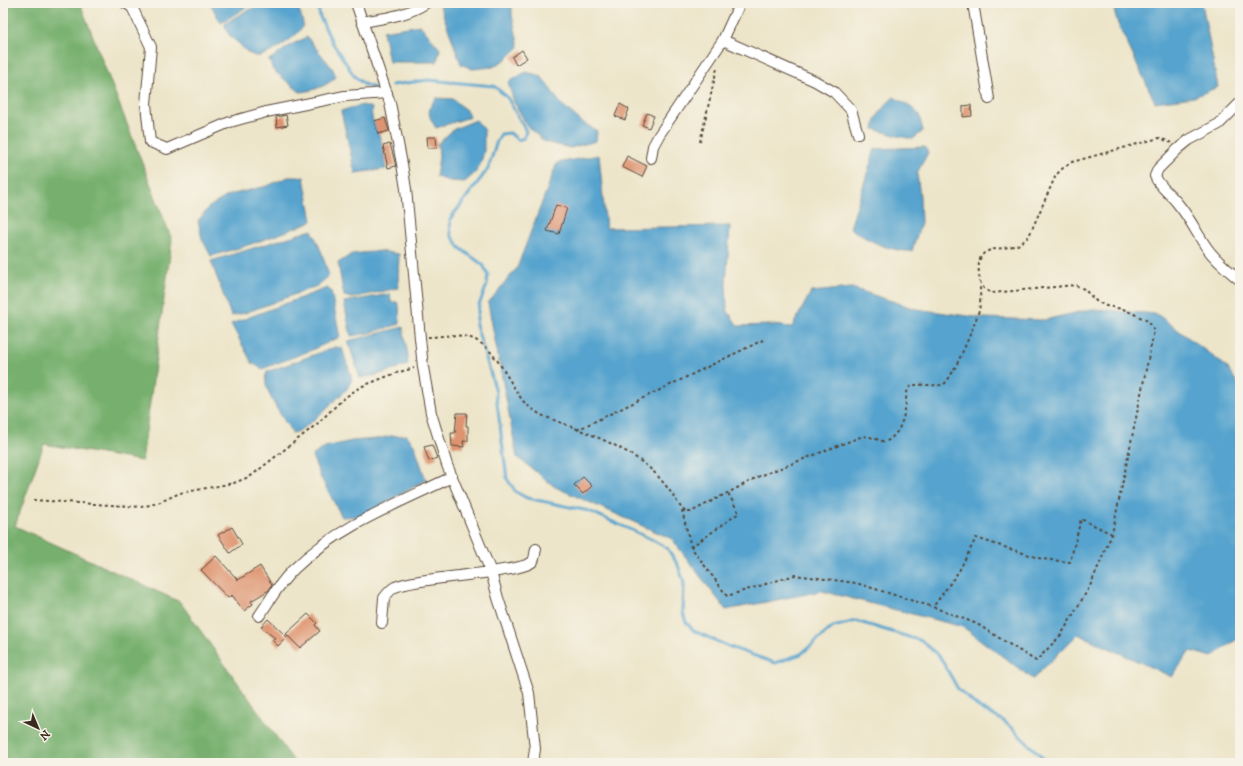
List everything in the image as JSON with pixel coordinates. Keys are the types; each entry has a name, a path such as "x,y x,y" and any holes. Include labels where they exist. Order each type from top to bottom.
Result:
{"street":[{"path":"125,3 132,7 151,47 146,104 150,142 167,149 230,122 266,112 345,96 387,93"},
{"path":"356,3 387,93 398,141 406,189 423,367 431,413 447,465 490,572 529,693 535,749 533,763"},
{"path":"362,22 402,15 415,10 426,3"},
{"path":"651,158 653,146 659,134 723,40 740,3"},
{"path":"973,3 989,99"},
{"path":"723,40 815,81 834,92 851,110 858,134"},
{"path":"1240,103 1220,124 1189,140 1178,149 1158,169 1155,176 1157,182 1177,202 1191,220 1207,248 1216,259 1240,280"},
{"path":"259,616 293,570 326,542 355,524 452,477"},
{"path":"382,623 384,598 394,588 410,582 490,572 528,564 533,560 536,549"}],"path":[{"path":"700,142 718,62"},
{"path":"682,509 686,512 691,512 760,476 863,436 886,442 892,439 897,434 904,415 909,388 913,385 944,384 948,381 958,364 979,310 980,284 978,264 983,254 990,250 1015,246 1023,242 1029,236 1056,175 1072,162 1159,138 1168,141 1178,149"},
{"path":"420,338 462,335 475,340 486,347 525,402 542,415 610,443 647,466 661,479 682,509 690,547 727,596 795,575 856,583 933,607 977,624 1036,661 1061,635 1090,586 1112,534 1153,336 1153,327 1146,320 1128,311 1106,306 1096,301 1084,289 1075,285 992,293 980,284"},
{"path":"577,430 763,340"},
{"path":"33,500 141,507 158,503 180,493 234,483 251,476 317,424 343,399 360,387 411,368 423,367"},
{"path":"690,547 739,513 728,493"},
{"path":"933,607 959,570 976,538 1042,559 1070,562 1081,519 1112,534"}],"green space":[{"path":"3,3 80,3 172,240 142,461 44,444 15,526 180,602 295,763 3,763"}],"water":[{"path":"210,3 258,3 248,6 221,23"},
{"path":"276,3 298,6 303,22 301,28 291,39 268,53 261,56 250,54 229,34 225,24 248,10"},
{"path":"445,3 512,3 512,15 519,47 506,59 493,67 472,69 461,64 440,6"},
{"path":"1112,3 1202,3 1218,87 1194,97 1155,102 1118,24"},
{"path":"420,25 440,49 437,62 389,62 383,31"},
{"path":"307,37 333,69 336,77 320,88 300,92 273,70 269,60 291,45"},
{"path":"526,72 541,76 561,104 582,122 597,131 596,141 570,148 545,142 528,127 514,102 508,82"},
{"path":"894,97 908,105 919,114 923,131 913,139 874,129 881,111"},
{"path":"436,98 453,99 465,109 470,117 436,128 431,120 429,110"},
{"path":"363,105 372,108 373,119 382,145 386,169 355,173 341,111"},
{"path":"476,120 484,129 484,151 481,163 476,172 465,182 450,181 436,177 439,157 438,143 454,129"},
{"path":"925,147 928,153 917,173 921,223 912,251 895,250 864,237 850,228 875,149"},
{"path":"599,155 606,228 730,226 726,284 727,310 738,326 771,325 792,327 811,292 852,288 916,309 983,318 1044,320 1092,309 1157,314 1227,367 1240,387 1240,637 1212,657 1190,651 1172,677 1078,634 1033,679 963,627 822,591 726,610 672,539 555,487 517,457 488,303 517,268 557,163"},
{"path":"288,177 304,177 312,221 262,240 211,256 202,239 198,221 209,207 229,195 267,186"},
{"path":"312,230 322,253 329,276 317,286 245,313 231,316 211,261"},
{"path":"380,251 399,254 398,288 352,298 344,296 338,263 352,254"},
{"path":"327,288 331,291 340,337 312,350 262,369 252,363 231,324"},
{"path":"390,294 391,302 397,302 399,305 400,324 369,333 351,336 344,302"},
{"path":"403,327 408,356 407,365 377,375 360,378 348,341"},
{"path":"335,347 342,348 352,379 347,389 315,419 299,431 292,433 269,394 265,378 267,372"},
{"path":"407,435 415,447 426,480 362,516 342,517 321,478 312,456 325,447 352,441"}],"building":[{"path":"522,50 527,58 516,65 512,57"},
{"path":"620,104 629,109 625,120 615,116"},
{"path":"971,105 972,116 963,117 963,106"},
{"path":"647,113 654,116 649,128 642,125"},
{"path":"286,115 288,125 277,127 276,117"},
{"path":"385,118 389,131 378,134 374,121"},
{"path":"427,137 436,137 437,148 428,148"},
{"path":"390,144 396,166 388,168 383,146"},
{"path":"627,156 647,166 642,177 622,167"},
{"path":"556,205 567,208 559,234 547,231"},
{"path":"457,413 467,413 466,426 468,426 468,441 463,441 464,447 452,446 451,433 455,433"},
{"path":"432,445 437,458 429,461 424,447"},
{"path":"583,477 592,486 583,494 574,485"},
{"path":"232,527 242,544 230,553 218,535"},
{"path":"216,556 238,580 260,566 272,585 269,590 251,601 253,604 244,611 232,595 228,598 201,570"},
{"path":"308,614 317,623 315,625 320,631 300,648 286,634"},
{"path":"268,619 287,637 278,646 272,640 275,638 261,627"}],"waterway":[{"path":"317,3 320,17 332,42 355,77 365,85 375,88"},
{"path":"392,85 428,80 494,86 507,97 526,131 524,138 518,140 510,133 501,134 497,141 488,169 450,219 451,235 460,248 483,265 488,274 487,285 479,305 476,325 495,388 507,479 516,492 527,498 589,511 649,538 667,548 678,565 684,583 683,613 686,622 694,631 730,647 775,663 801,654 833,627 856,621 922,641 940,657 958,689 977,706 1005,722 1047,763"}]}
